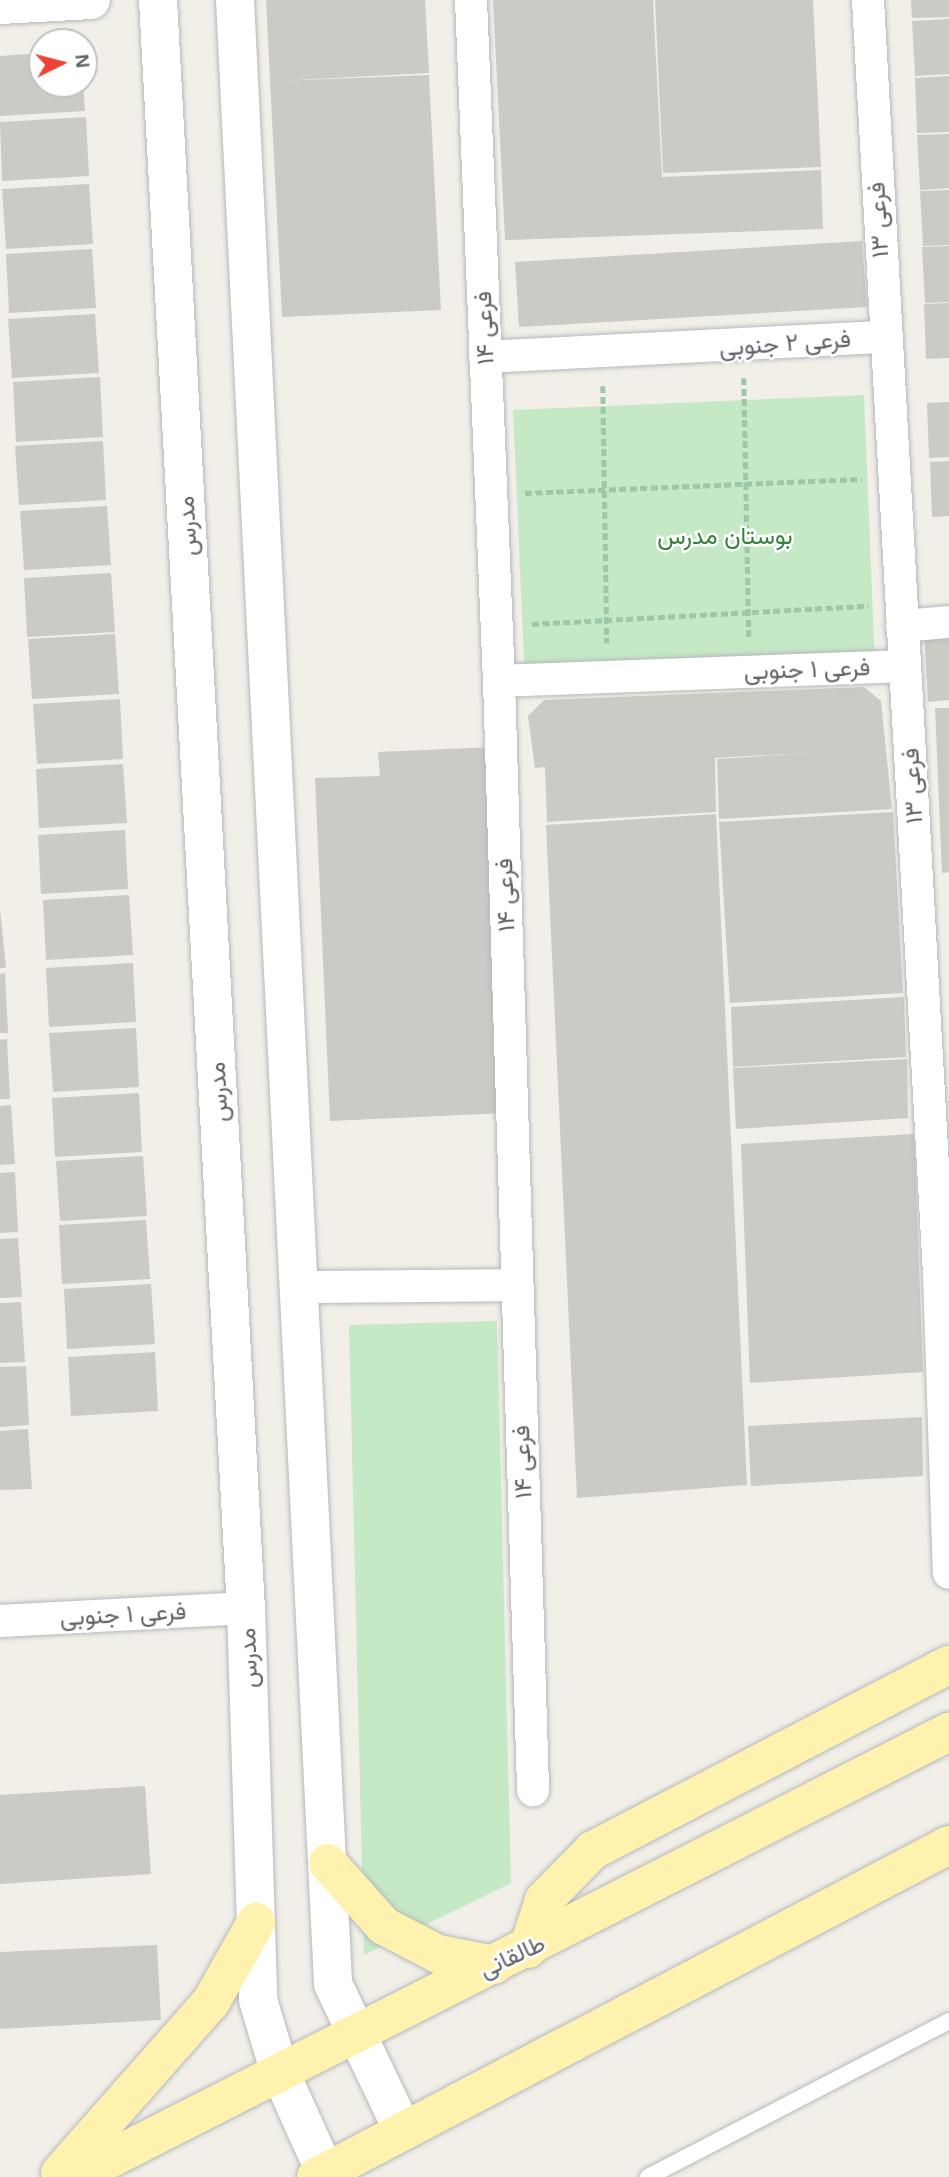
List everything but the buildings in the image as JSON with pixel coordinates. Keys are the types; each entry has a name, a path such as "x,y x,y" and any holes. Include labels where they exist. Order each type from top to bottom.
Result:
{"main road":[{"path":"0,5 91,0"},
{"name":"مدرس","path":"158,0 246,1608 258,2000 279,2070 321,2174"},
{"path":"235,0 302,1287 333,1984 352,2033 402,2131"},
{"path":"528,1949 544,1900 593,1850 949,1665"},
{"name":"طالقانی","path":"74,2177 352,2033 528,1949 949,1732"},
{"path":"321,2174 949,1844"},
{"path":"328,1863 384,1926 438,1954 494,1965"},
{"path":"56,2177 211,2002 256,1922"}],"street":[{"name":"فرعی ۱۴","path":"471,0 499,681 533,1790"},
{"name":"فرعی ۱۳","path":"868,0 884,337 902,626 939,1125 949,1573"},
{"name":"فرعی ۲ جنوبی","path":"485,357 687,349 884,337"},
{"path":"902,626 949,622"},
{"name":"فرعی ۱ جنوبی","path":"499,681 710,671 905,666"},
{"path":"302,1287 516,1285"},
{"name":"فرعی ۱ جنوبی","path":"0,1621 246,1608"}],"lane":[{"path":"648,2177 949,2021"}],"path":[{"path":"744,400 748,671"},
{"path":"602,406 608,676"},
{"path":"516,493 867,479"},
{"path":"522,625 873,606"}],"green space":[{"name":"بوستان مدرس","path":"864,395 875,667 525,683 513,410"},
{"path":"497,1321 511,1883 364,1955 349,1325"}]}
